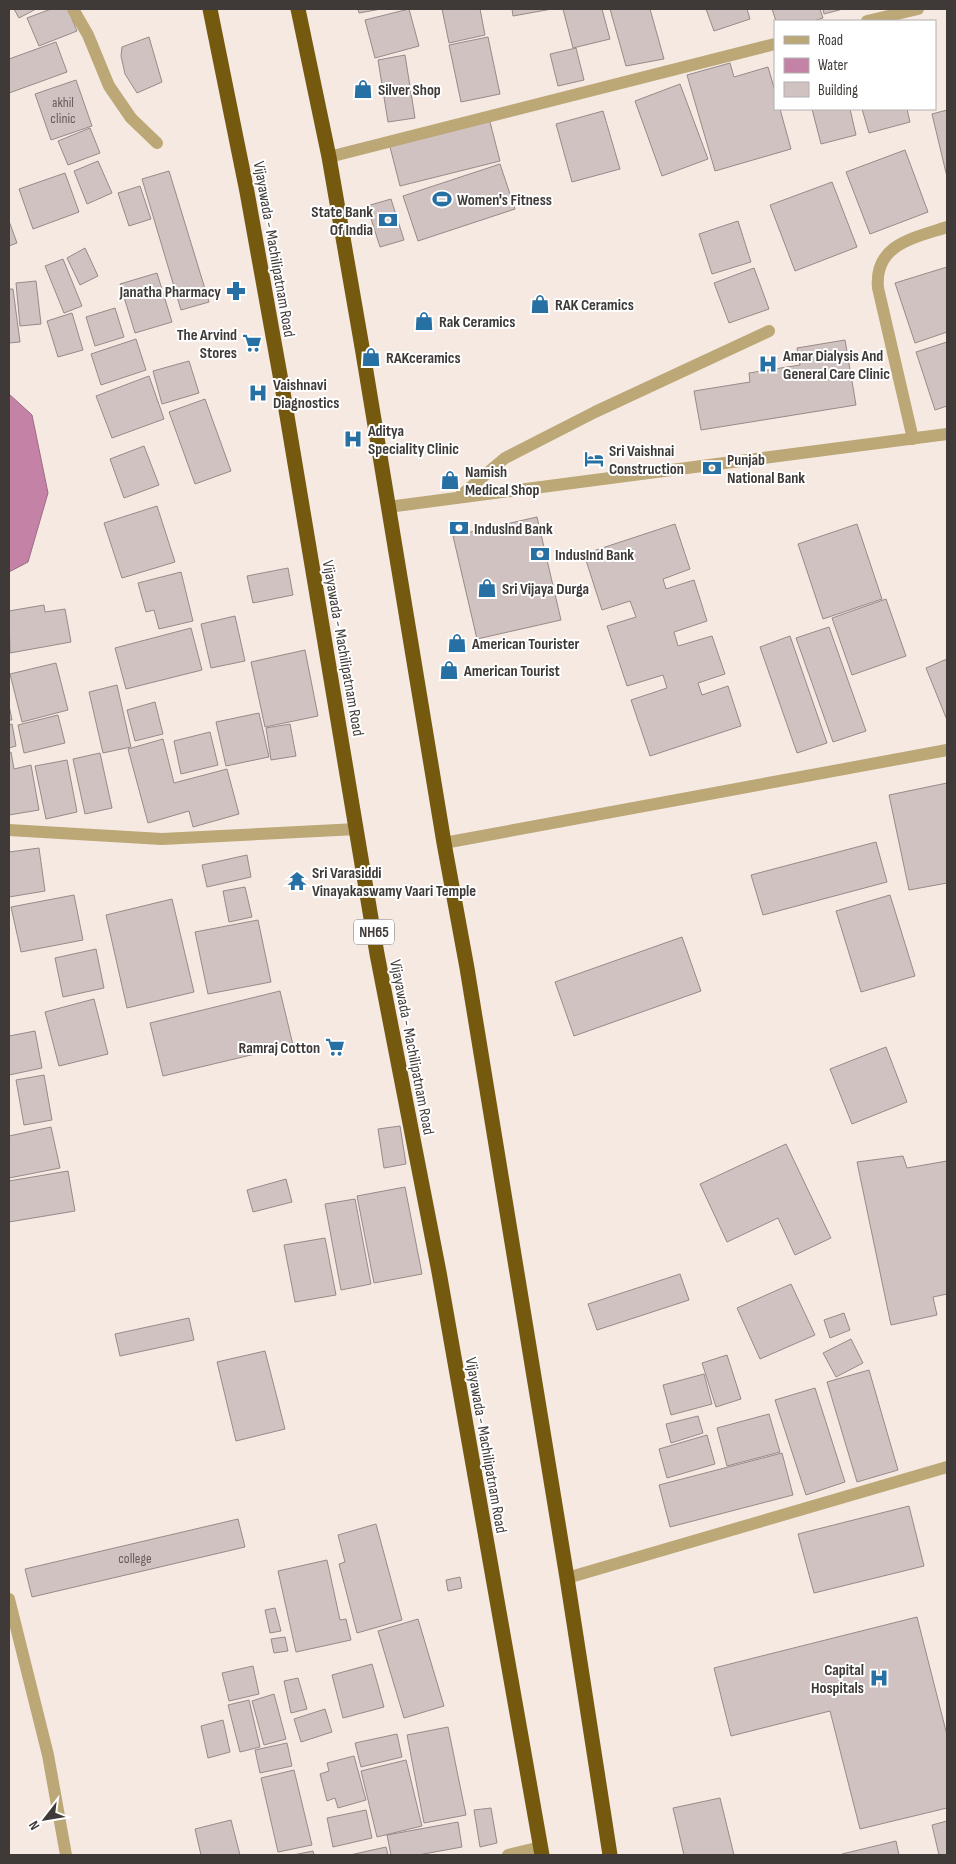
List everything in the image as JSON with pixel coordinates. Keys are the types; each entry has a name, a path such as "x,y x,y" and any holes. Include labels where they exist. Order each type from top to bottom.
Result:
{"highway":[{"name":"Vijayawada - Machilipatnam Road","path":"210,9 247,192 377,954 439,1272 541,1851"},
{"path":"298,9 329,157 444,843 498,1151 610,1855"}],"street":[{"path":"73,9 88,35 109,86 131,118 157,143"},
{"path":"871,20 918,9"},
{"path":"329,157 774,44"},
{"path":"913,439 879,296 876,275 880,264 889,252 906,241 947,228"},
{"path":"459,497 512,454 595,412 769,331"},
{"path":"388,507 947,434"},
{"path":"444,843 947,750"},
{"path":"9,830 162,839 357,829"},
{"path":"567,1578 947,1467"},
{"path":"9,1599 48,1755 66,1855"},
{"path":"508,1855 541,1851"}],"water":[{"path":"9,394 32,415 48,493 28,562 9,572"}],"building":[{"path":"14,9 36,9 19,18"},
{"path":"51,9 68,9 77,31 39,46 27,18"},
{"path":"358,9 381,9 359,13"},
{"path":"409,9 419,46 375,58 365,20"},
{"path":"442,9 480,9 485,35 449,43"},
{"path":"512,9 552,9 513,16"},
{"path":"563,9 602,9 610,39 573,48"},
{"path":"610,9 650,9 664,59 626,66"},
{"path":"706,9 747,9 750,19 714,31"},
{"path":"772,9 820,9 823,18 816,20 776,20"},
{"path":"823,9 843,9 824,14"},
{"path":"149,37 162,82 137,93 125,74 121,56 122,47"},
{"path":"488,37 500,94 461,102 449,45"},
{"path":"56,42 67,72 9,93 9,59"},
{"path":"576,48 584,80 558,86 550,54"},
{"path":"405,55 415,118 388,122 378,60"},
{"path":"730,63 734,77 768,67 774,88 774,110 780,110 791,149 715,171 687,75"},
{"path":"76,80 92,126 51,140 35,94"},
{"path":"680,84 708,159 662,176 635,101"},
{"path":"812,110 850,110 856,135 821,144"},
{"path":"862,110 907,110 910,122 869,133"},
{"path":"947,110 947,177 932,114"},
{"path":"603,111 620,169 572,182 556,124"},
{"path":"489,118 500,161 400,186 389,143"},
{"path":"90,128 100,153 68,165 58,141"},
{"path":"905,150 928,212 870,234 846,172"},
{"path":"98,161 112,193 87,204 74,171"},
{"path":"500,164 515,209 418,241 403,196"},
{"path":"169,171 209,302 181,310 142,179"},
{"path":"65,173 79,212 33,229 19,189"},
{"path":"832,182 857,247 795,271 770,205"},
{"path":"140,186 151,219 129,226 118,193"},
{"path":"391,199 404,240 380,247 367,206"},
{"path":"9,221 17,243 9,246"},
{"path":"738,221 751,262 712,274 699,234"},
{"path":"85,248 98,276 80,285 67,258"},
{"path":"63,259 82,306 64,313 45,266"},
{"path":"947,267 947,332 915,343 895,283"},
{"path":"754,268 769,309 729,323 714,283"},
{"path":"157,273 172,322 135,333 120,284"},
{"path":"36,281 41,324 20,326 16,283"},
{"path":"9,289 13,289 20,342 9,343"},
{"path":"115,308 124,337 95,346 86,317"},
{"path":"72,313 83,350 58,357 47,321"},
{"path":"136,339 146,370 101,385 91,354"},
{"path":"845,340 856,405 701,430 694,391 750,382 749,373 800,365 797,348"},
{"path":"947,342 947,406 935,410 916,352"},
{"path":"189,361 199,393 162,404 153,371"},
{"path":"149,376 164,419 112,438 96,396"},
{"path":"205,399 231,471 195,484 169,412"},
{"path":"144,446 159,485 124,498 110,459"},
{"path":"157,506 175,562 122,578 104,523"},
{"path":"537,517 561,620 477,639 453,536"},
{"path":"675,524 690,569 663,579 666,589 694,580 707,621 674,632 678,646 712,636 725,674 698,683 702,695 728,686 741,726 650,756 631,700 667,688 663,675 627,686 607,626 636,617 630,601 602,610 584,554"},
{"path":"857,524 882,599 823,619 798,544"},
{"path":"288,568 293,595 253,603 247,576"},
{"path":"181,572 193,621 159,629 154,610 146,612 138,583"},
{"path":"886,599 906,656 852,675 832,618"},
{"path":"44,605 45,612 65,609 71,642 10,653 9,611"},
{"path":"235,616 245,661 211,668 201,624"},
{"path":"829,627 866,731 833,742 796,638"},
{"path":"191,628 202,670 126,689 115,648"},
{"path":"790,636 827,743 797,753 760,647"},
{"path":"305,650 318,716 265,727 251,662"},
{"path":"947,659 947,720 926,668"},
{"path":"56,663 68,710 22,722 10,674"},
{"path":"117,685 131,747 103,753 89,692"},
{"path":"155,702 163,734 135,741 127,710"},
{"path":"9,705 12,720 9,720"},
{"path":"259,713 269,757 226,766 216,722"},
{"path":"58,715 65,743 24,753 18,725"},
{"path":"12,724 16,746 9,748 9,725"},
{"path":"290,724 296,756 271,760 266,728"},
{"path":"210,732 218,765 181,774 174,741"},
{"path":"163,739 174,783 227,769 239,814 193,827 189,811 148,823 128,749"},
{"path":"11,752 14,769 31,765 39,810 9,815 9,753"},
{"path":"100,753 112,808 85,814 73,759"},
{"path":"67,760 77,812 46,819 35,766"},
{"path":"947,783 947,883 909,890 889,795"},
{"path":"876,842 887,882 763,915 751,875"},
{"path":"39,848 45,891 9,897 9,852"},
{"path":"247,855 251,877 207,887 202,865"},
{"path":"245,887 252,917 229,922 223,891"},
{"path":"74,895 83,940 21,952 11,907"},
{"path":"890,895 915,976 861,992 836,911"},
{"path":"172,899 194,992 127,1008 106,915"},
{"path":"258,920 271,982 208,994 195,932"},
{"path":"682,937 701,991 574,1036 555,982"},
{"path":"96,949 104,988 63,997 55,958"},
{"path":"280,991 293,1045 163,1076 150,1023"},
{"path":"94,999 108,1054 59,1066 45,1012"},
{"path":"35,1031 42,1068 9,1075 9,1036"},
{"path":"886,1047 907,1102 852,1124 830,1069"},
{"path":"44,1075 52,1120 24,1125 16,1080"},
{"path":"400,1126 406,1164 384,1168 378,1129"},
{"path":"51,1127 60,1168 9,1178 9,1136"},
{"path":"786,1144 831,1238 795,1255 778,1218 727,1242 700,1184"},
{"path":"903,1156 907,1168 947,1161 947,1294 933,1297 937,1315 891,1325 857,1162"},
{"path":"68,1171 75,1211 9,1222 9,1181"},
{"path":"286,1179 292,1202 253,1212 247,1190"},
{"path":"405,1187 422,1274 374,1283 357,1196"},
{"path":"355,1199 371,1284 341,1290 325,1204"},
{"path":"325,1238 336,1295 295,1302 284,1245"},
{"path":"680,1274 689,1300 597,1330 588,1304"},
{"path":"791,1284 815,1335 760,1359 737,1308"},
{"path":"844,1313 850,1330 830,1338 824,1320"},
{"path":"189,1318 194,1340 120,1356 115,1334"},
{"path":"851,1339 863,1363 836,1377 823,1353"},
{"path":"265,1351 285,1429 236,1441 217,1362"},
{"path":"727,1355 741,1399 716,1407 702,1363"},
{"path":"869,1370 898,1470 857,1482 827,1382"},
{"path":"704,1374 712,1404 671,1415 663,1385"},
{"path":"815,1388 845,1482 806,1495 775,1400"},
{"path":"769,1414 780,1452 727,1466 717,1428"},
{"path":"698,1416 703,1433 671,1443 666,1424"},
{"path":"707,1435 715,1464 667,1478 659,1449"},
{"path":"782,1453 793,1495 670,1527 659,1485"},
{"path":"909,1506 924,1566 814,1593 798,1534"},
{"path":"238,1519 245,1547 32,1597 25,1569"},
{"path":"376,1524 402,1620 357,1633 339,1564 345,1562 338,1535"},
{"path":"327,1560 340,1620 346,1619 351,1640 296,1652 278,1571"},
{"path":"460,1577 462,1588 448,1591 446,1580"},
{"path":"275,1608 281,1631 270,1633 265,1610"},
{"path":"917,1617 947,1735 947,1808 860,1829 830,1711 731,1736 714,1668"},
{"path":"418,1619 444,1706 404,1718 378,1631"},
{"path":"285,1637 288,1651 274,1653 271,1639"},
{"path":"372,1664 384,1707 343,1718 332,1675"},
{"path":"253,1666 259,1694 229,1701 222,1673"},
{"path":"298,1678 307,1709 291,1713 284,1681"},
{"path":"274,1694 286,1739 264,1745 252,1701"},
{"path":"249,1700 260,1747 240,1752 228,1705"},
{"path":"325,1709 332,1732 301,1742 294,1719"},
{"path":"223,1720 230,1752 208,1758 201,1726"},
{"path":"448,1727 466,1815 424,1823 407,1735"},
{"path":"397,1734 402,1757 361,1767 355,1743"},
{"path":"287,1743 292,1766 260,1773 255,1750"},
{"path":"354,1756 366,1800 338,1808 335,1798 327,1801 320,1774 329,1771 327,1763"},
{"path":"406,1760 422,1826 377,1837 361,1771"},
{"path":"294,1770 312,1845 278,1852 261,1778"},
{"path":"720,1798 734,1855 684,1855 673,1808"},
{"path":"491,1808 497,1843 480,1847 474,1810"},
{"path":"366,1810 372,1838 333,1847 327,1818"},
{"path":"231,1820 240,1855 201,1855 195,1829"},
{"path":"947,1821 947,1855 939,1855 932,1825"},
{"path":"458,1822 462,1847 418,1855 391,1855 387,1835"},
{"path":"896,1841 899,1855 842,1855 842,1854"},
{"path":"386,1847 388,1855 350,1855"},
{"path":"313,1851 314,1855 293,1855"}],"place":[{"name":"Silver Shop","path":"363,89"},
{"name":"Women's Fitness","path":"442,199"},
{"name":"State Bank Of India","path":"388,220"},
{"name":"Janatha Pharmacy","path":"236,291"},
{"name":"RAK Ceramics","path":"540,304"},
{"name":"Rak Ceramics","path":"424,321"},
{"name":"The Arvind Stores","path":"252,343"},
{"name":"RAKceramics","path":"371,357"},
{"name":"Amar Dialysis And General Care Clinic","path":"768,364"},
{"name":"Vaishnavi Diagnostics","path":"258,393"},
{"name":"Aditya Speciality Clinic","path":"353,439"},
{"name":"Sri Vaishnai Construction","path":"594,459"},
{"name":"Punjab National Bank","path":"712,468"},
{"name":"Namish Medical Shop","path":"450,480"},
{"name":"Induslnd Bank","path":"459,528"},
{"name":"IndusInd Bank","path":"540,554"},
{"name":"Sri Vijaya Durga","path":"487,588"},
{"name":"American Tourister","path":"457,643"},
{"name":"American Tourist","path":"449,670"},
{"name":"Sri Varasiddi Vinayakaswamy Vaari Temple","path":"297,881"},
{"name":"Ramraj Cotton","path":"335,1047"},
{"name":"Capital Hospitals","path":"879,1678"}]}
